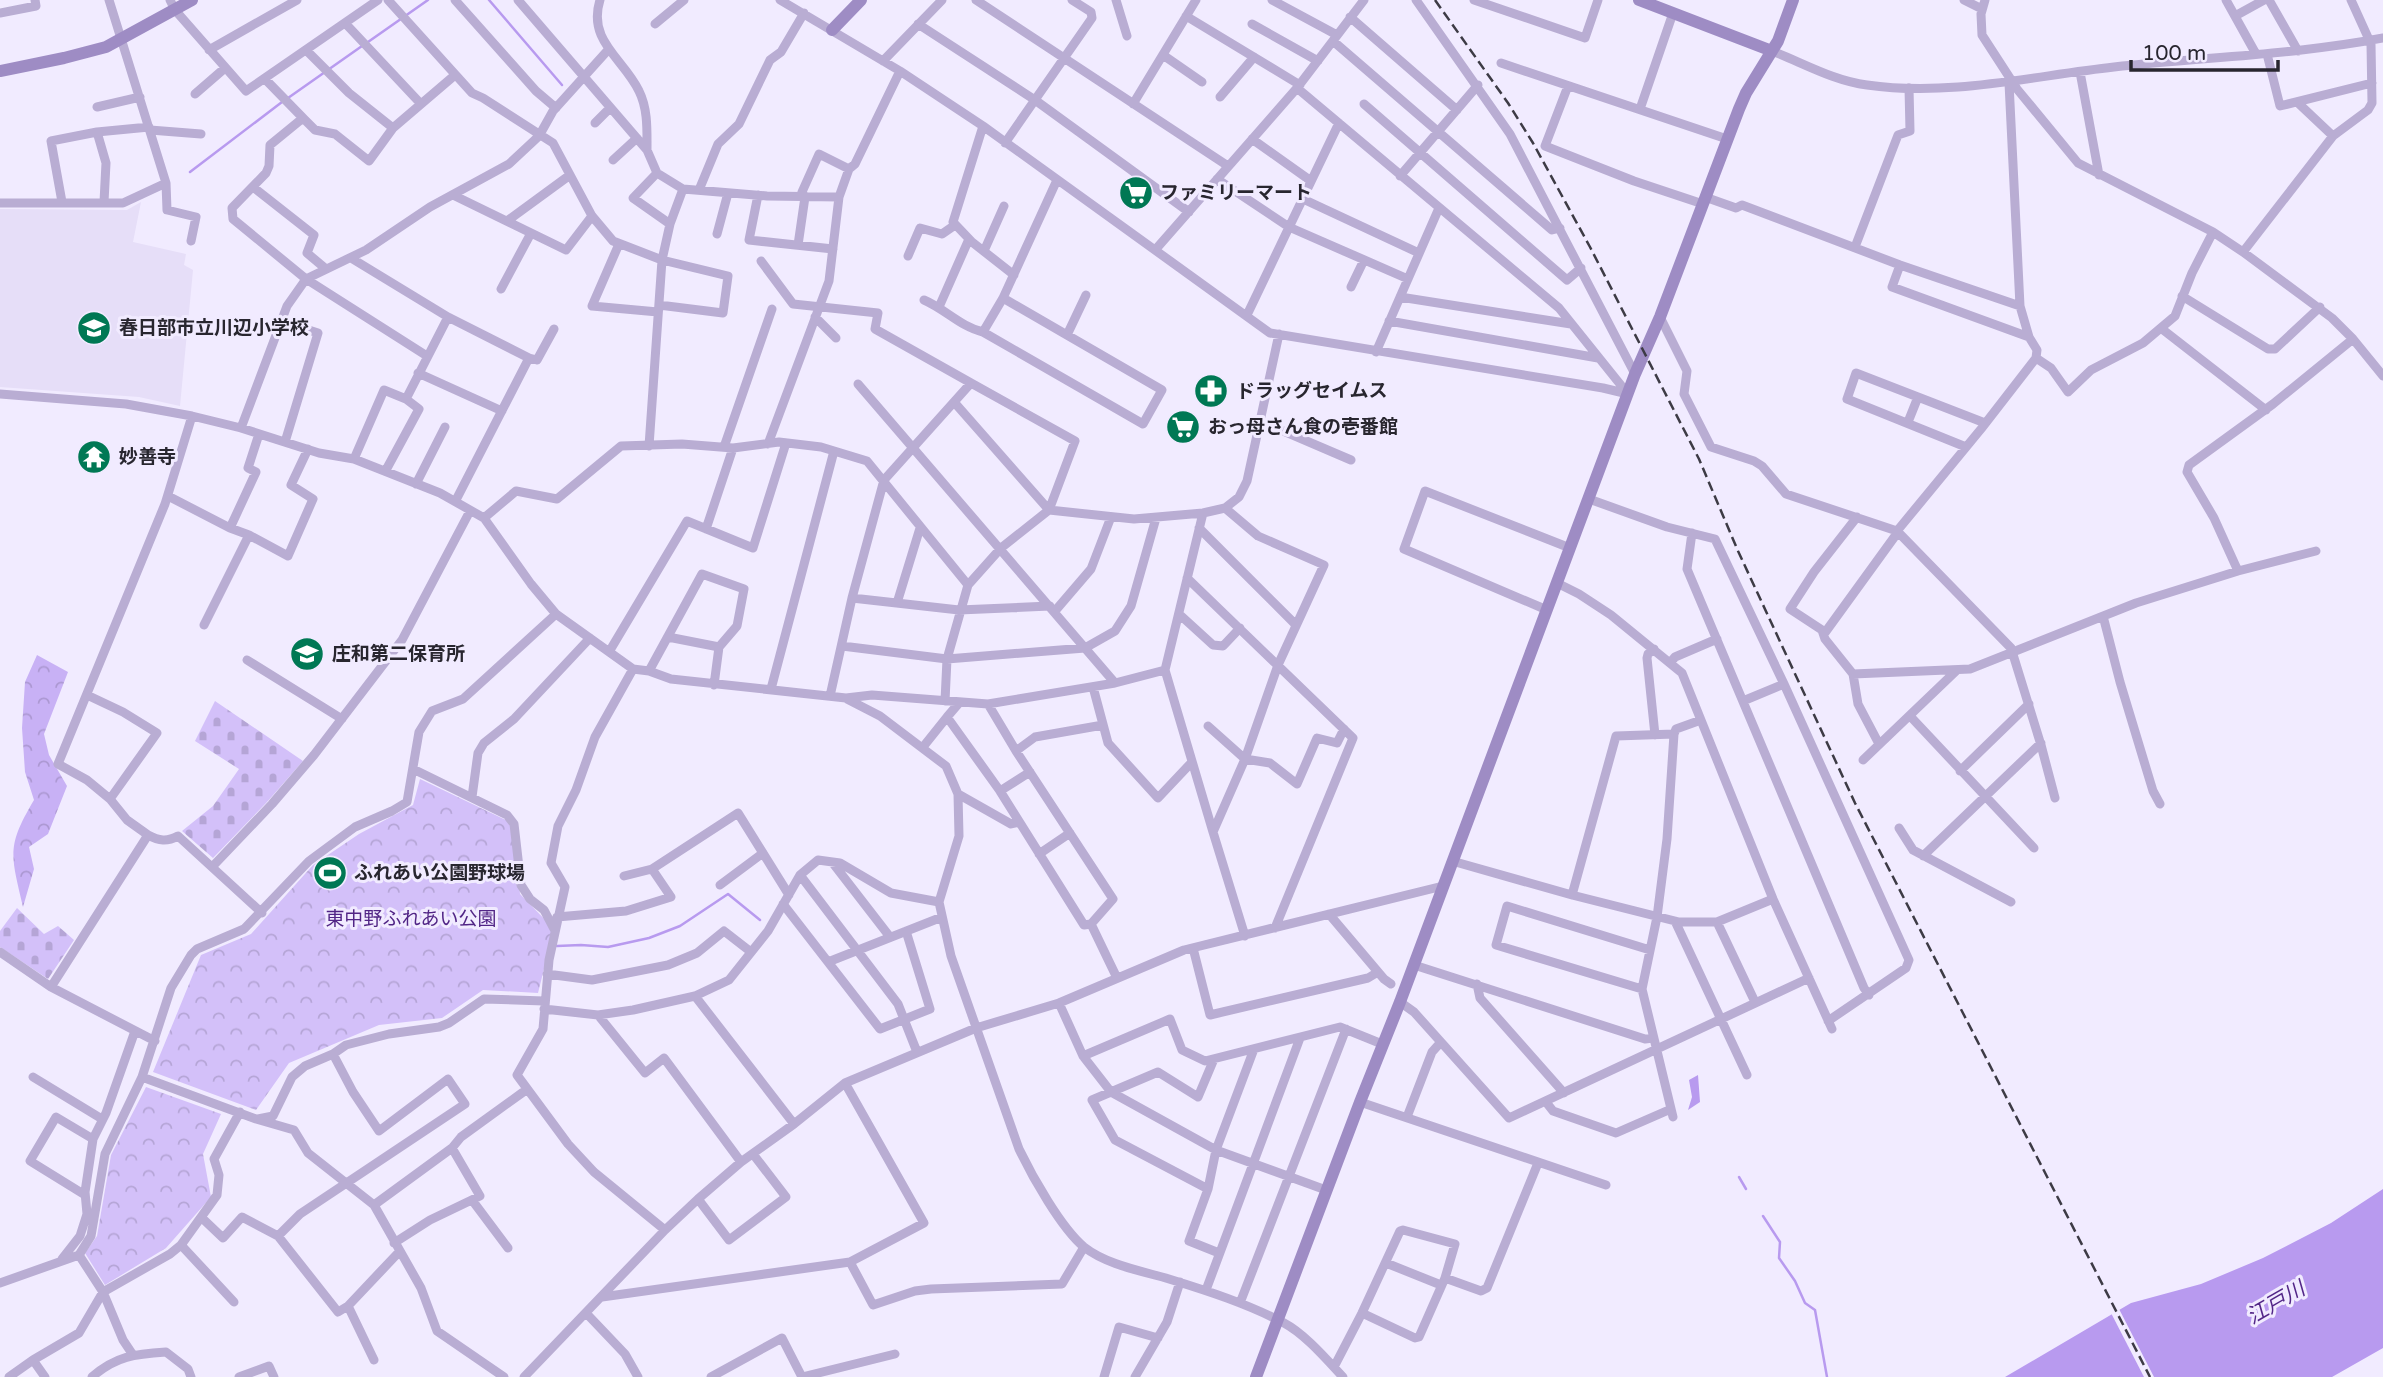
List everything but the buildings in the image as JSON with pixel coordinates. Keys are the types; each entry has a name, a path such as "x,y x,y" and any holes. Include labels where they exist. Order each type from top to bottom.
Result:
{"street":[{"path":"0,13 36,6 35,0"},
{"path":"109,0 166,183 167,210 196,217 191,241"},
{"path":"0,71 92,52 122,40 173,5 192,0"},
{"path":"209,50 297,0"},
{"path":"173,5 246,91 379,0"},
{"path":"388,0 472,93 553,144 592,216 613,241 662,260 728,276 723,313 592,306 619,244"},
{"path":"455,0 536,91 556,108"},
{"path":"518,0 647,150 657,173 683,189 758,195 839,197"},
{"path":"600,0 597,19 601,38 639,90 647,116 647,150"},
{"path":"655,24 684,0"},
{"path":"780,0 900,71 983,126 1270,333 1628,394"},
{"path":"832,30 861,0"},
{"path":"883,61 942,0"},
{"path":"976,0 1228,166"},
{"path":"1006,143 1092,18 1091,12 1072,0"},
{"path":"1116,0 1127,36"},
{"path":"1133,104 1196,0"},
{"path":"1272,0 1335,38 1552,230 1560,228"},
{"path":"1156,249 1298,87 1364,0"},
{"path":"1416,0 1510,134 1635,374"},
{"path":"1474,0 1585,38 1598,0"},
{"path":"1642,0 1846,82 1909,88 2011,83 2080,72 2298,51 2383,38"},
{"path":"1256,1377 1414,965 1635,374 1660,317 1746,93 1772,51 1793,0"},
{"path":"1964,0 1983,4 1982,35 2011,83 2078,163 2213,232 2243,251 2320,307 2353,339 2383,376"},
{"path":"2226,0 2256,54"},
{"path":"2235,16 2264,0"},
{"path":"2269,0 2298,51"},
{"path":"2243,251 2333,136 2368,110 2372,103 2371,40 2351,0"},
{"path":"698,190 719,144 739,124 770,60 781,52 804,13"},
{"path":"1640,109 1673,13"},
{"path":"1186,16 1298,87 1559,308 1628,394"},
{"path":"1350,16 1457,110"},
{"path":"345,23 421,104"},
{"path":"1252,23 1318,61"},
{"path":"918,24 1035,100 1189,212"},
{"path":"306,50 349,93 393,128"},
{"path":"241,428 287,306 306,279 351,258 430,207 509,164 539,136 556,108 608,50"},
{"path":"2267,54 2280,106 2372,83"},
{"path":"1163,55 1202,82"},
{"path":"1220,97 1254,57"},
{"path":"1501,62 1727,139"},
{"path":"195,94 225,68"},
{"path":"768,444 829,281 839,197 849,169 855,164 900,71"},
{"path":"2080,72 2099,175"},
{"path":"265,79 315,130 335,134 369,161 393,128 455,75"},
{"path":"1824,634 1898,532 2036,358 2037,350 2029,337 2020,306 2011,83"},
{"path":"1400,176 1478,85"},
{"path":"1568,86 1545,146 1634,181 1736,208 1742,205 1900,265 2020,306"},
{"path":"1855,247 1898,135 1910,131 1909,88"},
{"path":"97,107 139,97"},
{"path":"2297,102 2333,136"},
{"path":"1364,104 1567,280 1581,268"},
{"path":"595,122 610,108"},
{"path":"303,118 270,145 266,173 232,208 233,219 306,279 427,356"},
{"path":"1247,315 1339,123"},
{"path":"983,126 953,222 969,239 1014,275"},
{"path":"62,202 51,141 97,132 149,128 201,134"},
{"path":"97,132 106,163 104,202"},
{"path":"612,160 637,138"},
{"path":"1252,139 1311,181"},
{"path":"799,245 806,197 803,192 819,155 849,169"},
{"path":"657,173 633,198 670,224"},
{"path":"507,221 570,175"},
{"path":"1217,179 1289,227 1408,279"},
{"path":"983,332 1003,298 1057,180"},
{"path":"0,203 123,203 166,183"},
{"path":"253,187 314,235 307,253 326,269"},
{"path":"649,446 662,260 670,224 683,189"},
{"path":"717,234 728,192"},
{"path":"453,195 566,250 592,216"},
{"path":"758,195 749,240 833,249"},
{"path":"1303,199 1419,254"},
{"path":"984,251 1004,206"},
{"path":"1376,352 1439,208"},
{"path":"908,256 920,228 942,234 955,225"},
{"path":"2036,358 2052,368 2068,393 2091,370 2131,351 2162,329 2175,316 2213,232"},
{"path":"500,289 531,233"},
{"path":"939,307 969,239"},
{"path":"351,258 448,317 529,358 537,360 554,329"},
{"path":"1351,288 1364,260"},
{"path":"761,261 793,304 878,313 875,329 1075,441 1049,510 1001,548 968,585 947,659 945,701"},
{"path":"1900,265 1892,288 2029,337"},
{"path":"1067,335 1086,295"},
{"path":"2182,296 2268,349 2275,349 2320,307"},
{"path":"1400,297 1572,324"},
{"path":"924,300 972,330 983,332 1143,424 1162,390 1003,298"},
{"path":"706,529 772,309"},
{"path":"406,399 448,317"},
{"path":"815,317 836,338"},
{"path":"1660,317 1688,372 1684,394 1711,447 1762,466 1786,494 1898,532 2011,648 2055,798"},
{"path":"281,321 318,333 285,442"},
{"path":"1390,321 1598,358"},
{"path":"2162,329 2266,410"},
{"path":"954,402 1049,510 1111,517 1156,518 1203,513 1225,508 1239,497 1247,481 1279,334"},
{"path":"2238,571 2214,518 2187,472 2189,465 2266,410 2353,339"},
{"path":"456,500 529,358"},
{"path":"418,373 502,411"},
{"path":"1966,447 1847,399 1856,373 1985,423"},
{"path":"830,696 852,598 884,480 971,383"},
{"path":"858,384 1115,683"},
{"path":"354,459 384,390 406,399 419,409 386,470"},
{"path":"0,394 126,404 192,416 386,470 456,500 484,518 556,614 632,668 671,679 846,698 872,695 989,704 1115,683 1165,670"},
{"path":"1908,422 1918,397"},
{"path":"192,416 168,496 58,764 87,780 110,799 127,820 148,835 158,840 170,841 178,836 262,913"},
{"path":"1260,421 1351,460"},
{"path":"416,484 445,427"},
{"path":"230,528 256,472 248,468 259,434"},
{"path":"484,518 516,491 557,499 621,446 682,444 729,448 786,443 821,447 867,461 968,585"},
{"path":"609,652 687,521 753,548 786,443"},
{"path":"168,496 288,556 313,499 291,485 308,450"},
{"path":"771,688 834,451"},
{"path":"1547,610 1404,550 1425,491 1570,548"},
{"path":"1557,583 1611,615 1682,673 1773,899 1830,1025 1906,968 1909,960 1715,539 1667,527 1589,499"},
{"path":"1213,832 1245,759 1278,665 1324,565 1258,536 1225,508"},
{"path":"213,866 272,804 342,719 401,640 470,511"},
{"path":"1203,513 1165,670 1245,936"},
{"path":"1857,516 1814,572 1790,609 1822,630 1825,639 1853,674 1858,704 1879,744"},
{"path":"852,598 959,610 1053,609 1091,569 1111,517"},
{"path":"842,646 947,659 1085,648 1115,631 1131,606 1156,518"},
{"path":"897,603 920,528"},
{"path":"1199,528 1296,625"},
{"path":"1692,533 1687,569 1869,995"},
{"path":"204,625 249,535"},
{"path":"1853,674 1970,669 2104,616 2238,571 2316,551"},
{"path":"649,671 702,574 744,590 737,626 719,647 714,685"},
{"path":"1187,578 1353,738 1275,928"},
{"path":"0,1283 79,1255 90,1236 105,1154 142,1077 171,988 191,954 244,929 309,861 355,827 407,802 419,732 432,711 463,699 556,614"},
{"path":"1179,614 1213,645 1223,646 1240,628"},
{"path":"2104,616 2120,682 2153,791 2160,804"},
{"path":"668,637 719,647"},
{"path":"471,797 478,753 484,743 514,719 590,638"},
{"path":"1670,663 1675,657 1717,639"},
{"path":"1654,649 1647,658 1655,735"},
{"path":"247,660 342,719"},
{"path":"632,668 595,737 576,790 558,826 551,863 565,887 554,929 547,974 543,1030 517,1075 568,1144 594,1172 665,1230"},
{"path":"1863,760 1956,671"},
{"path":"1743,701 1784,684"},
{"path":"1093,687 1108,743 1158,798 1192,762"},
{"path":"87,695 123,712 157,733 110,799"},
{"path":"846,698 880,716 946,766 958,794 959,836 939,902 951,956 1019,1149 1033,1179 1084,1247 1105,1259 1206,1290 1278,1321 1294,1331 1343,1377"},
{"path":"923,747 959,703"},
{"path":"947,717 1000,791 1084,925 1091,924 1113,899 1016,751 989,704"},
{"path":"1960,771 2029,704"},
{"path":"1910,716 2034,848"},
{"path":"1546,1102 1553,1111 1616,1133 1672,1113 1642,989 1657,917 1672,795 1674,734 1676,729 1701,720"},
{"path":"1016,751 1035,737 1103,725"},
{"path":"1208,726 1245,759 1270,763 1297,784 1317,738 1337,743 1344,729"},
{"path":"1572,895 1616,736 1674,734"},
{"path":"1923,856 2041,743"},
{"path":"413,769 507,815 514,824 522,884 530,899 544,910 554,929"},
{"path":"1000,791 1030,772"},
{"path":"958,794 1012,824 1019,822"},
{"path":"624,876 652,869 738,813 789,895"},
{"path":"1899,828 1913,850 2011,902"},
{"path":"1039,854 1070,833"},
{"path":"51,987 148,835"},
{"path":"720,885 763,853"},
{"path":"256,1119 273,1115 292,1077 305,1066 359,1041 439,1027 484,999 544,1005 598,1015 695,996 729,980 768,931 800,875 818,860 840,863 891,893 939,902"},
{"path":"1452,861 1675,921 1717,922 1773,899"},
{"path":"832,862 890,937"},
{"path":"557,917 626,911 671,897 652,869"},
{"path":"800,875 898,1004 918,1052"},
{"path":"524,1377 698,1199 741,1162 845,1083 976,1028 1059,1003 1193,948 1443,886"},
{"path":"783,904 880,1029 930,1009 906,930"},
{"path":"1642,989 1496,945 1507,906 1650,950"},
{"path":"1329,914 1391,984"},
{"path":"828,962 942,917"},
{"path":"1675,921 1747,1075"},
{"path":"1717,922 1755,1002"},
{"path":"1091,924 1117,978"},
{"path":"547,974 592,980 668,965 696,953 724,931 751,952"},
{"path":"1193,948 1210,1015 1368,978 1378,972"},
{"path":"0,951 51,987 155,1041"},
{"path":"1414,965 1645,1039 1653,1038"},
{"path":"1400,1002 1414,1012 1506,1117 1514,1117 1809,978"},
{"path":"1477,984 1480,998 1564,1093"},
{"path":"695,996 794,1124"},
{"path":"1059,1003 1083,1056 1111,1092 1216,1150 1326,1190"},
{"path":"598,1015 645,1073 664,1058 741,1162"},
{"path":"1083,1056 1170,1019 1182,1050 1205,1061 1340,1027 1382,1044"},
{"path":"1240,1303 1346,1029"},
{"path":"61,1260 80,1236 87,1214 85,1195 93,1139 135,1031"},
{"path":"1206,1290 1300,1038"},
{"path":"1407,1117 1432,1052 1441,1042"},
{"path":"1219,1253 1189,1241 1208,1189 1216,1150 1254,1049"},
{"path":"278,1236 300,1214 465,1104 448,1079 379,1131 332,1054"},
{"path":"1208,1189 1115,1140 1092,1100 1158,1072 1198,1097 1214,1059"},
{"path":"33,1077 102,1119"},
{"path":"142,1077 256,1119 294,1130 308,1153 374,1205 421,1288 436,1331 504,1377"},
{"path":"602,1297 850,1262 924,1223 845,1083"},
{"path":"374,1205 526,1090"},
{"path":"1360,1102 1606,1185"},
{"path":"9,1377 79,1333 103,1292 181,1245 217,1195 219,1175 214,1159 240,1112"},
{"path":"85,1195 30,1161 56,1117 93,1139"},
{"path":"202,1218 223,1238 242,1217 278,1236 338,1312 348,1307 396,1247 430,1220 480,1196 452,1148"},
{"path":"698,1199 729,1240 786,1197 753,1154"},
{"path":"1386,1263 1443,1282 1482,1291 1487,1288 1538,1163"},
{"path":"472,1200 508,1248"},
{"path":"1334,1367 1400,1231 1406,1230 1455,1244 1443,1282 1419,1337 1415,1338 1362,1313"},
{"path":"181,1245 234,1302"},
{"path":"850,1262 873,1305 915,1291 930,1289 1062,1284 1084,1247"},
{"path":"79,1255 103,1292 123,1340 134,1354"},
{"path":"1135,1377 1167,1322 1181,1282"},
{"path":"348,1307 374,1360"},
{"path":"586,1312 625,1354 638,1377"},
{"path":"1104,1377 1119,1327 1158,1338"},
{"path":"711,1377 782,1339 802,1377 895,1354"},
{"path":"92,1377 107,1364 134,1354 166,1352 188,1369 191,1377"},
{"path":"33,1360 45,1377"},
{"path":"239,1377 269,1366 274,1377"}],"shaded area":[{"name":"春日部市立川辺小学校","path":"141,202 133,242 186,254 184,265 193,270 180,406 139,397 0,387 0,209 127,210"}],"green space":[{"path":"37,655 68,672 44,734 49,755 67,786 48,834 29,847 34,869 23,907 13,852 19,829 34,800 25,772 22,728 25,682"},
{"path":"215,701 303,761 213,858 182,831 213,806 239,769 195,741"},
{"name":"東中野ふれあい公園","path":"420,779 514,824 520,894 554,929 538,993 483,990 442,1018 379,1025 289,1063 256,1110 153,1072 201,955 251,934 313,865 359,834 413,805"},
{"path":"17,908 44,934 58,926 74,940 48,979 0,947 0,931"},
{"path":"146,1087 221,1114 203,1154 211,1197 166,1248 105,1285 85,1253 97,1236 111,1155"}],"water":[{"path":"1698,1075 1700,1102 1688,1110 1692,1097 1689,1080"},
{"name":"江戸川","path":"2383,1189 2383,1348 2332,1377 2005,1377 2131,1303 2201,1284 2263,1258 2331,1223"}],"pier":[{"path":"2118,1307 2154,1377 2144,1377 2110,1311"}],"waterway":[{"path":"368,42 428,0"},
{"path":"489,0 562,85"},
{"path":"288,98 362,46"},
{"path":"190,172 282,102"},
{"path":"557,946 608,947 649,938 680,926 728,894 760,920"},
{"path":"1739,1177 1746,1189"},
{"path":"1763,1216 1780,1242 1779,1258 1795,1281 1805,1303 1815,1310 1827,1377"}],"railway":[{"path":"1435,0 1508,103 1590,247 1699,459 1738,551 1855,803 2150,1377"}],"place":[{"name":"ファミリーマート","path":"1136,193"},
{"name":"春日部市立川辺小学校","path":"94,328"},
{"name":"ドラッグセイムス","path":"1211,391"},
{"name":"おっ母さん食の壱番館","path":"1183,427"},
{"name":"妙善寺","path":"94,457"},
{"name":"庄和第二保育所","path":"307,654"},
{"name":"ふれあい公園野球場","path":"330,873"}]}
